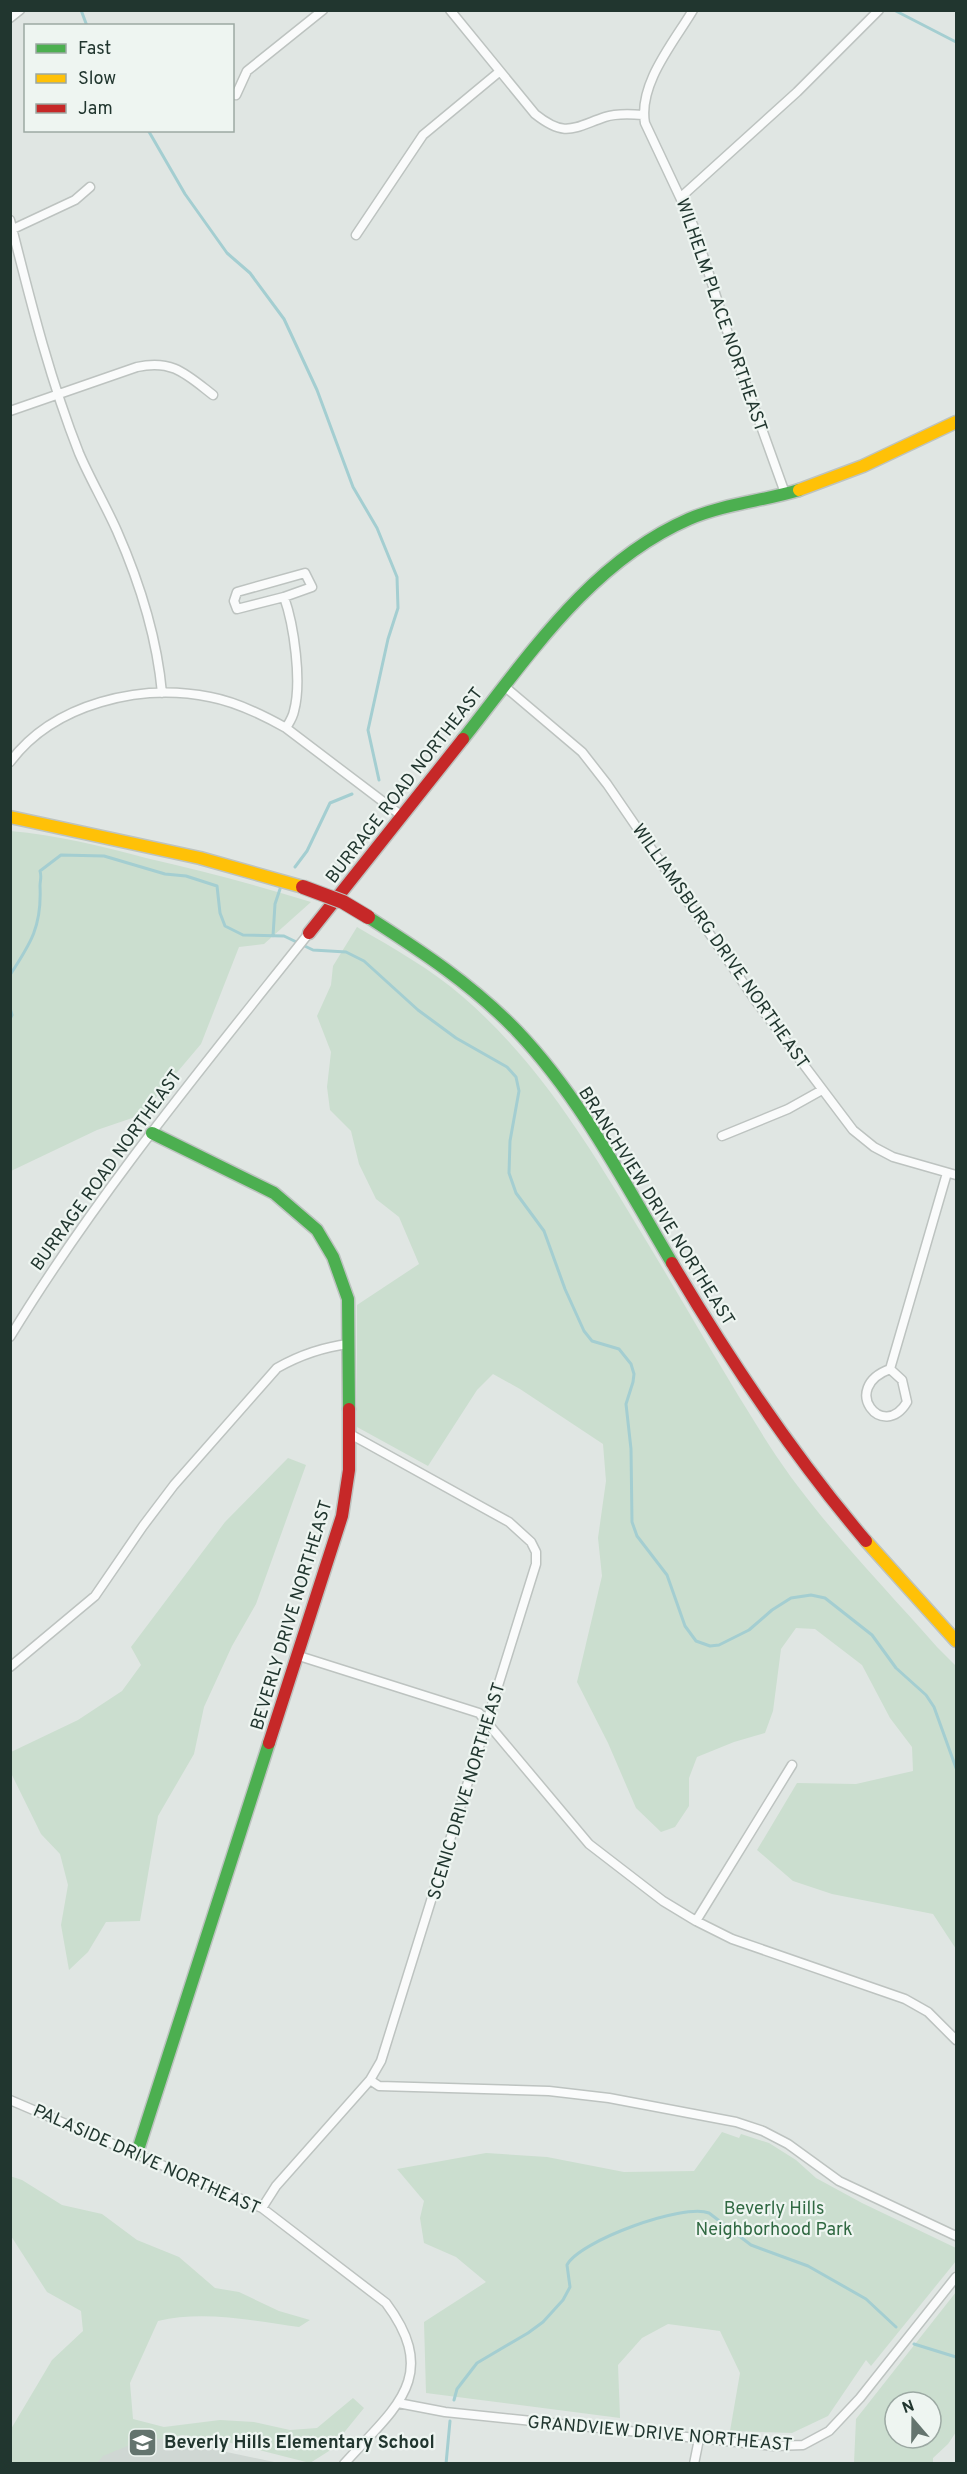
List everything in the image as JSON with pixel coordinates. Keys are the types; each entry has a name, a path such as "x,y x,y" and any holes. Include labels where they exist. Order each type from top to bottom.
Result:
{"street":[{"path":"10,18 20,10"},
{"path":"236,95 247,71 323,10"},
{"path":"450,10 535,114 553,126 567,131 584,127 607,117 643,114 645,98 656,72 693,10"},
{"path":"681,197 797,92 879,10"},
{"path":"357,236 423,135 500,72"},
{"name":"WILHELM PLACE NORTHEAST","path":"643,114 648,133 681,197 709,269 730,340 785,494"},
{"path":"90,187 75,200 12,225 57,395 80,455 132,568 159,663 162,693"},
{"path":"10,411 154,364 172,367 213,394"},
{"name":"BURRAGE ROAD NORTHEAST","path":"10,1336 87,1221 152,1133 504,686 563,613 587,589 648,544 702,514 785,494 850,471 957,422"},
{"path":"305,573 312,587 284,597 237,609 234,601 237,592 305,573"},
{"path":"284,597 294,630 296,696 294,712 286,728"},
{"name":"WILLIAMSBURG DRIVE NORTHEAST","path":"504,686 553,725 588,760 756,1000 853,1130 874,1147 893,1157 952,1174"},
{"path":"10,762 36,735 73,713 120,697 162,693 205,696 233,703 286,728 402,816"},
{"name":"BRANCHVIEW DRIVE NORTHEAST","path":"10,817 200,858 303,887 343,902 438,962 480,996 533,1051 594,1132 724,1349 792,1449 867,1544 957,1641"},
{"path":"722,1136 788,1109 822,1090"},
{"name":"BEVERLY DRIVE NORTHEAST","path":"137,2153 299,1656 347,1498 350,1434 348,1299 333,1257 317,1230 274,1193 152,1133"},
{"path":"890,1369 952,1174"},
{"path":"10,1667 95,1596 174,1485 277,1368 296,1357 319,1349 349,1344"},
{"path":"890,1369 902,1380 907,1402 900,1412 887,1417 877,1415 870,1409 866,1400 867,1387 880,1373 890,1369"},
{"name":"SCENIC DRIVE NORTHEAST","path":"262,2208 276,2186 370,2080 381,2061 535,1571 536,1552 531,1542 508,1522 350,1434"},
{"path":"299,1656 471,1710 487,1721 495,1734 589,1844 663,1901 732,1939 905,1999 928,2012 957,2040"},
{"path":"696,1921 792,1765"},
{"path":"370,2080 379,2086 549,2091 609,2098 736,2122 763,2131 788,2144 839,2181 957,2236"},
{"name":"PALASIDE DRIVE NORTHEAST","path":"10,2100 262,2208 375,2293 397,2318 406,2336 411,2366 409,2384 398,2403 344,2463"},
{"name":"GRANDVIEW DRIVE NORTHEAST","path":"398,2403 445,2412 699,2439 793,2447 803,2445 829,2431 860,2398 957,2277"},
{"path":"694,2463 699,2439"}],"shaded area":[{"name":"Beverly Hills Elementary School","path":"128,2431 279,2463 78,2464"}],"green space":[{"path":"10,831 96,845 229,878 311,902 264,944 239,947 201,1044 141,1115 97,1130 11,1171"},
{"path":"357,927 412,959 451,987 489,1021 536,1073 596,1159 787,1472 849,1549 956,1666 956,1949 933,1914 832,1894 793,1881 757,1850 797,1783 856,1784 913,1771 912,1747 890,1718 862,1665 815,1629 796,1628 781,1649 773,1711 765,1733 734,1742 697,1757 689,1778 689,1806 675,1827 661,1832 636,1808 608,1743 577,1682 602,1576 598,1538 606,1481 603,1444 520,1389 493,1374 477,1390 428,1466 357,1427 357,1305 419,1264 399,1217 376,1199 359,1164 351,1131 330,1110 327,1087 331,1052 317,1016 331,985 333,966"},
{"path":"288,1458 306,1465 256,1604 232,1646 204,1707 194,1754 158,1816 140,1921 106,1922 88,1952 69,1970 61,1925 68,1885 60,1854 41,1834 11,1773 11,1752 78,1720 122,1691 141,1665 131,1647 225,1522"},
{"name":"Beverly Hills Neighborhood Park","path":"722,2132 739,2138 741,2134 769,2143 796,2160 816,2178 956,2248 956,2261 871,2366 866,2360 828,2416 792,2433 730,2431 740,2373 720,2331 668,2324 642,2338 618,2365 620,2418 426,2393 424,2322 486,2282 456,2257 424,2243 420,2218 424,2201 397,2169 486,2153 547,2157 624,2172 694,2171"},
{"path":"10,2176 22,2180 62,2205 102,2214 137,2240 179,2257 215,2288 239,2292 279,2311 310,2320 299,2327 211,2316 158,2321 130,2383 133,2419 164,2427 220,2420 254,2422 290,2430 317,2428 353,2398 364,2408 329,2451 310,2463 227,2442 183,2435 132,2444 103,2456 97,2463 11,2463 11,2429 52,2360 83,2331 81,2311 47,2292 11,2236"},
{"path":"956,2292 956,2432 943,2449 943,2390 883,2390 883,2450 942,2450 933,2458 933,2463 854,2463 856,2419"}],"waterway":[{"path":"81,10 86,24"},
{"path":"894,10 956,42"},
{"path":"149,132 185,194 227,253 250,273 284,319 317,390 353,487 377,528 397,577 398,608 388,639 368,730 379,780"},
{"path":"295,867 307,851 330,803 352,794"},
{"path":"10,975 34,934 39,912 40,871 61,855 104,856 217,886 220,913 225,926 243,935 284,936 313,950 346,952 364,961 418,1010 456,1038 507,1067 516,1077 519,1091 510,1141 509,1173 516,1193 544,1231 565,1289 584,1331 592,1341 619,1349 631,1364 634,1374 626,1404 631,1449 632,1522 637,1536 667,1575 685,1626 696,1641 710,1646 719,1645 749,1630 772,1610 791,1598 811,1595 825,1598 872,1635 896,1668 926,1695 934,1707 956,1768"},
{"path":"273,936 275,904 280,889"},
{"path":"10,1008 12,1015 10,1019"},
{"path":"454,2400 457,2389 477,2363 528,2333 543,2322 563,2300 570,2287 567,2265 575,2255 610,2235 633,2226 696,2211 709,2213 751,2245 808,2266 866,2299 896,2327"},
{"path":"914,2344 956,2357"},
{"path":"446,2464 450,2421"}],"traffic: fast":[{"path":"463,739 563,614 621,560 654,537 689,519 716,510 799,490"},
{"path":"368,917 427,956 483,999 517,1031 540,1057 562,1084 601,1142 672,1263"},
{"path":"152,1133 274,1193 317,1230 333,1257 348,1299 349,1409"},
{"path":"137,2153 269,1743"}],"traffic: slow":[{"path":"799,490 863,466 956,422"},
{"path":"10,817 200,858 303,887"},
{"path":"866,1541 956,1641"}],"traffic: jam":[{"path":"309,933 463,739"},
{"path":"303,887 343,902 368,917"},
{"path":"672,1263 716,1336 787,1441 866,1541"},
{"path":"269,1743 342,1516 349,1470 349,1409"}],"place":[{"name":"Beverly Hills Elementary School","path":"143,2442"}]}
